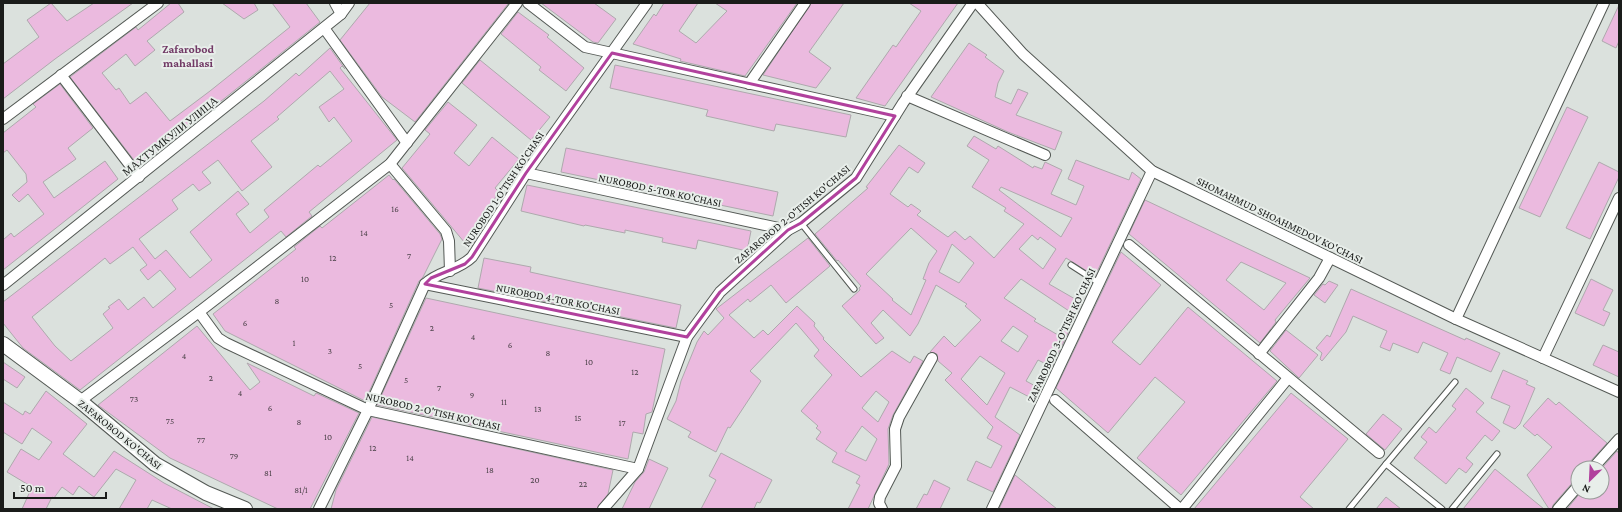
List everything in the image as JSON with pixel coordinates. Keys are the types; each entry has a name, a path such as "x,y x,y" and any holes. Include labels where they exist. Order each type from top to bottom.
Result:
{"street":[{"path":"3,119 158,3"},
{"path":"335,3 341,14"},
{"name":"МАХТУМКУЛИ УЛИЦА","path":"3,285 324,28 341,14 350,3"},
{"path":"80,401 199,312 390,164 517,3"},
{"path":"528,3 578,44 585,47 895,116"},
{"name":"NUROBOD 1-O'TISH KO'CHASI","path":"425,284 431,278 465,264 472,257 526,173 647,3"},
{"path":"749,84 805,3"},
{"name":"ZAFAROBOD 2-O'TISH KO'CHASI","path":"603,509 638,469 687,337 720,292 788,230 801,224 856,178 908,96 973,3"},
{"name":"SHOMAHMUD SHOAHMEDOV KO'CHASI","path":"977,3 1023,54 1152,171 1456,319 1619,392"},
{"path":"1456,319 1604,3"},
{"path":"324,28 407,143"},
{"path":"61,75 139,177"},
{"path":"908,96 1045,155"},
{"path":"390,164 446,230 449,241 450,271"},
{"name":"ZAFAROBOD 3-O'TISH KO'CHASI","path":"992,509 1152,171"},
{"name":"NUROBOD 5-TOR KO'CHASI","path":"526,173 788,230"},
{"path":"1543,358 1619,198"},
{"path":"1129,245 1379,453"},
{"path":"1259,354 1320,278 1330,258"},
{"path":"319,509 368,410 425,284"},
{"name":"NUROBOD 4-TOR KO'CHASI","path":"425,284 687,337"},
{"name":"NUROBOD 2-O'TISH KO'CHASI","path":"199,312 218,338 226,343 368,410 638,469"},
{"name":"ZAFAROBOD KO'CHASI","path":"3,344 80,401 154,464 206,493 245,509"},
{"path":"882,509 879,503 880,497 896,462 895,429 899,418 932,358"},
{"path":"1055,400 1181,509 1288,378"},
{"path":"1600,460 1619,439"},
{"path":"1558,509 1570,495"}],"lane":[{"path":"801,224 854,289"},
{"path":"1071,265 1099,283"},
{"path":"1349,509 1455,382"},
{"path":"1452,509 1496,454"},
{"path":"1386,464 1442,509"}],"highlighted area":[{"path":"612,53 895,116 856,178 801,223 788,230 720,292 687,337 425,284 431,278 465,264 472,257 526,173"}],"building":[{"path":"51,3 67,21 94,3 133,3 55,59 3,99 3,64 39,37 27,20"},
{"path":"171,3 178,3 184,12 147,41 155,50 135,66 126,54 102,73 116,90 119,88 130,104 146,92 170,121 290,27 272,3 306,3 320,22 179,133 180,135 162,149 137,164 70,77 136,27 138,30"},
{"path":"222,3 254,3 258,10 244,19"},
{"path":"370,3 508,4 415,122 382,97 340,40"},
{"path":"541,3 594,3 616,19 598,43 593,42"},
{"path":"664,3 698,3 679,31 696,43 727,11 715,3 797,3 745,76 680,61 681,59 633,44 654,14 656,16"},
{"path":"811,3 844,3 809,52 831,68 816,88 763,75"},
{"path":"909,3 958,3 885,106 856,98 893,45 896,47 921,11"},
{"path":"1619,5 1619,41 1616,48 1602,41"},
{"path":"518,12 549,35 547,37 584,68 566,91 539,70 541,67 501,34"},
{"path":"969,43 987,55 985,57 1004,71 998,83 995,97 1011,104 1018,89 1028,93 1016,115 1062,132 1055,150 1008,132 931,97"},
{"path":"330,48 345,69 342,66 340,68 397,140 309,212 312,216 286,237 281,231 80,390 23,348 3,323 3,302 264,101 296,73 299,76","holes":["330,71 344,89 319,107 329,122 334,117 352,141 320,167 318,165 264,210 269,217 250,233 236,214 249,204 238,191 190,232 212,260 190,278 166,250 155,259 139,239 178,209 172,200 193,184 199,191 211,183 202,172 218,160 242,191 272,167 251,141 279,119 277,117","133,247 147,265 140,270 148,280 160,270 176,289 153,308 144,297 128,310 119,299 108,307 110,308 103,314 113,328 71,361 55,346 32,317 105,258 110,264"]},
{"path":"480,60 550,117 531,140 462,83"},
{"path":"615,65 851,115 846,137 776,124 774,131 706,116 708,110 610,88"},
{"path":"60,84 93,128 68,148 76,159 43,182 54,198 105,161 118,179 3,270 3,240 11,233 14,237 44,214 28,194 19,202 12,195 27,182 26,174 7,150 3,153 3,133 36,107 33,104"},
{"path":"448,102 477,125 454,153 469,166 492,137 519,159 495,188 498,191 482,230 470,249 402,168 430,134 425,130"},
{"path":"1567,107 1588,117 1540,217 1519,208"},
{"path":"974,136 996,149 998,146 1033,168 1034,166 1042,169 1045,162 1062,170 1051,194 1076,205 1084,186 1068,179 1076,160 1129,180 1132,172 1141,179 1095,276 1066,258 1049,284 1082,303 1052,367 1038,360 1026,381 1041,389 1035,400 1010,387 995,417 1020,435 993,492 967,480 976,461 991,468 1002,446 987,438 993,427 945,380 952,373 938,361 937,354 930,352 944,336 955,347 981,320 965,306 967,304 936,285 918,324 910,336 883,310 871,323 884,338 876,344 842,306 860,290 859,288 861,286 838,260 837,261 815,234 868,188 866,187 899,145 925,163 918,173 909,167 890,194 908,207 911,204 921,211 917,215 948,237 955,231 965,240 970,236 994,258 1024,224 1004,211 1006,208 972,187 989,160 967,146","holes":["1001,187 1072,218 1061,237 999,190","911,228 937,251 929,263 923,279 926,280 911,315 892,300 893,299 866,274","1032,235 1038,240 1040,237 1056,249 1043,269 1019,249","952,244 974,263 959,283 939,272","1021,279 1069,311 1058,335 1034,321 1036,319 1004,298","1013,326 1028,336 1018,352 1001,341","980,356 1005,373 987,405 961,379"]},
{"path":"566,148 778,192 773,216 561,172"},
{"path":"1599,162 1619,172 1619,177 1590,239 1566,228"},
{"path":"389,175 440,234 442,239 423,277 419,281 365,401 225,331 213,314 296,249 294,247 320,226 322,228"},
{"path":"527,185 751,231 747,251 698,240 696,249 662,242 663,238 625,230 625,233 584,226 521,211"},
{"path":"1145,200 1310,278 1275,320 1276,322 1260,343 1129,234","holes":["1241,262 1286,283 1264,310 1226,280"]},
{"path":"808,238 830,266 786,303 771,285 750,302 748,299 729,315 754,338 763,330 768,335 797,306 815,323 814,326 824,338 823,339 861,377 892,351 910,363 914,356 923,361 893,415 888,429 889,464 868,509 848,509 860,485 856,483 860,476 832,462 837,453 816,439 821,432 816,428 818,426 801,411 832,375 814,356 819,350 796,323 750,371 761,381 730,428 728,427 716,452 688,437 691,432 667,419 676,401 681,381 697,342 704,331 708,335 724,318 716,309","holes":["876,391 889,402 878,422 862,408","862,426 877,439 866,461 845,451"]},
{"path":"1121,252 1161,285 1112,342 1140,365 1188,307 1277,381 1181,495 1137,458 1185,402 1155,377 1108,433 1056,388"},
{"path":"484,258 531,267 530,272 681,305 676,328 478,288"},
{"path":"1591,279 1613,290 1603,310 1610,313 1604,326 1575,313"},
{"path":"1329,281 1338,285 1325,303 1314,295 1323,284 1325,285"},
{"path":"1351,289 1465,340 1466,338 1500,353 1491,372 1457,357 1450,374 1440,370 1448,353 1423,342 1418,353 1393,343 1390,351 1380,347 1387,331 1353,316 1346,332 1322,361 1320,359 1322,353 1316,348 1327,335 1330,337"},
{"path":"426,298 665,349 652,412 646,414 643,434 633,432 628,459 377,405"},
{"path":"197,326 250,390 260,382 247,363 314,396 316,393 359,413 310,509 278,509 170,458 98,405"},
{"path":"1286,330 1318,355 1299,378 1270,351"},
{"path":"1603,345 1619,352 1619,377 1593,365"},
{"path":"3,362 25,377 17,388 3,379"},
{"path":"1503,370 1528,381 1526,384 1535,388 1520,424 1515,429 1503,423 1510,406 1491,398"},
{"path":"1466,388 1484,403 1476,412 1500,431 1492,441 1485,435 1466,458 1473,464 1466,473 1459,468 1446,484 1414,458 1427,442 1421,437 1429,427 1436,433 1456,409 1452,406"},
{"path":"46,391 87,424 63,454 94,477 114,451 164,483 214,509 172,509 152,500 147,509 119,509 136,480 116,469 94,497 79,486 73,495 62,487 54,498 52,497 46,509 22,509 32,487 7,472 21,449 39,460 52,442 32,428 22,444 3,432 3,402 23,415 25,411 30,414"},
{"path":"1291,393 1348,439 1300,497 1314,509 1194,509"},
{"path":"1548,398 1556,405 1559,402 1607,443 1592,460 1570,460 1570,485 1553,505 1552,509 1549,509 1527,475 1552,447 1537,434 1535,436 1523,426"},
{"path":"1383,414 1402,429 1385,450 1366,434"},
{"path":"372,417 613,470 608,494 597,509 331,509 336,490"},
{"path":"1617,451 1619,454 1619,509 1567,509 1574,500 1610,500 1609,460"},
{"path":"721,453 772,480 760,503 757,502 754,509 701,509 716,480 709,476"},
{"path":"649,459 668,468 649,509 622,509 635,482 644,472"},
{"path":"1495,469 1544,509 1463,509"},
{"path":"1015,475 1057,509 999,509"},
{"path":"934,480 950,488 940,509 916,509 924,494 927,495"},
{"path":"1386,497 1401,509 1376,509"}],"district":[{"name":"Zafarobod mahallasi","path":"188,56"}]}
